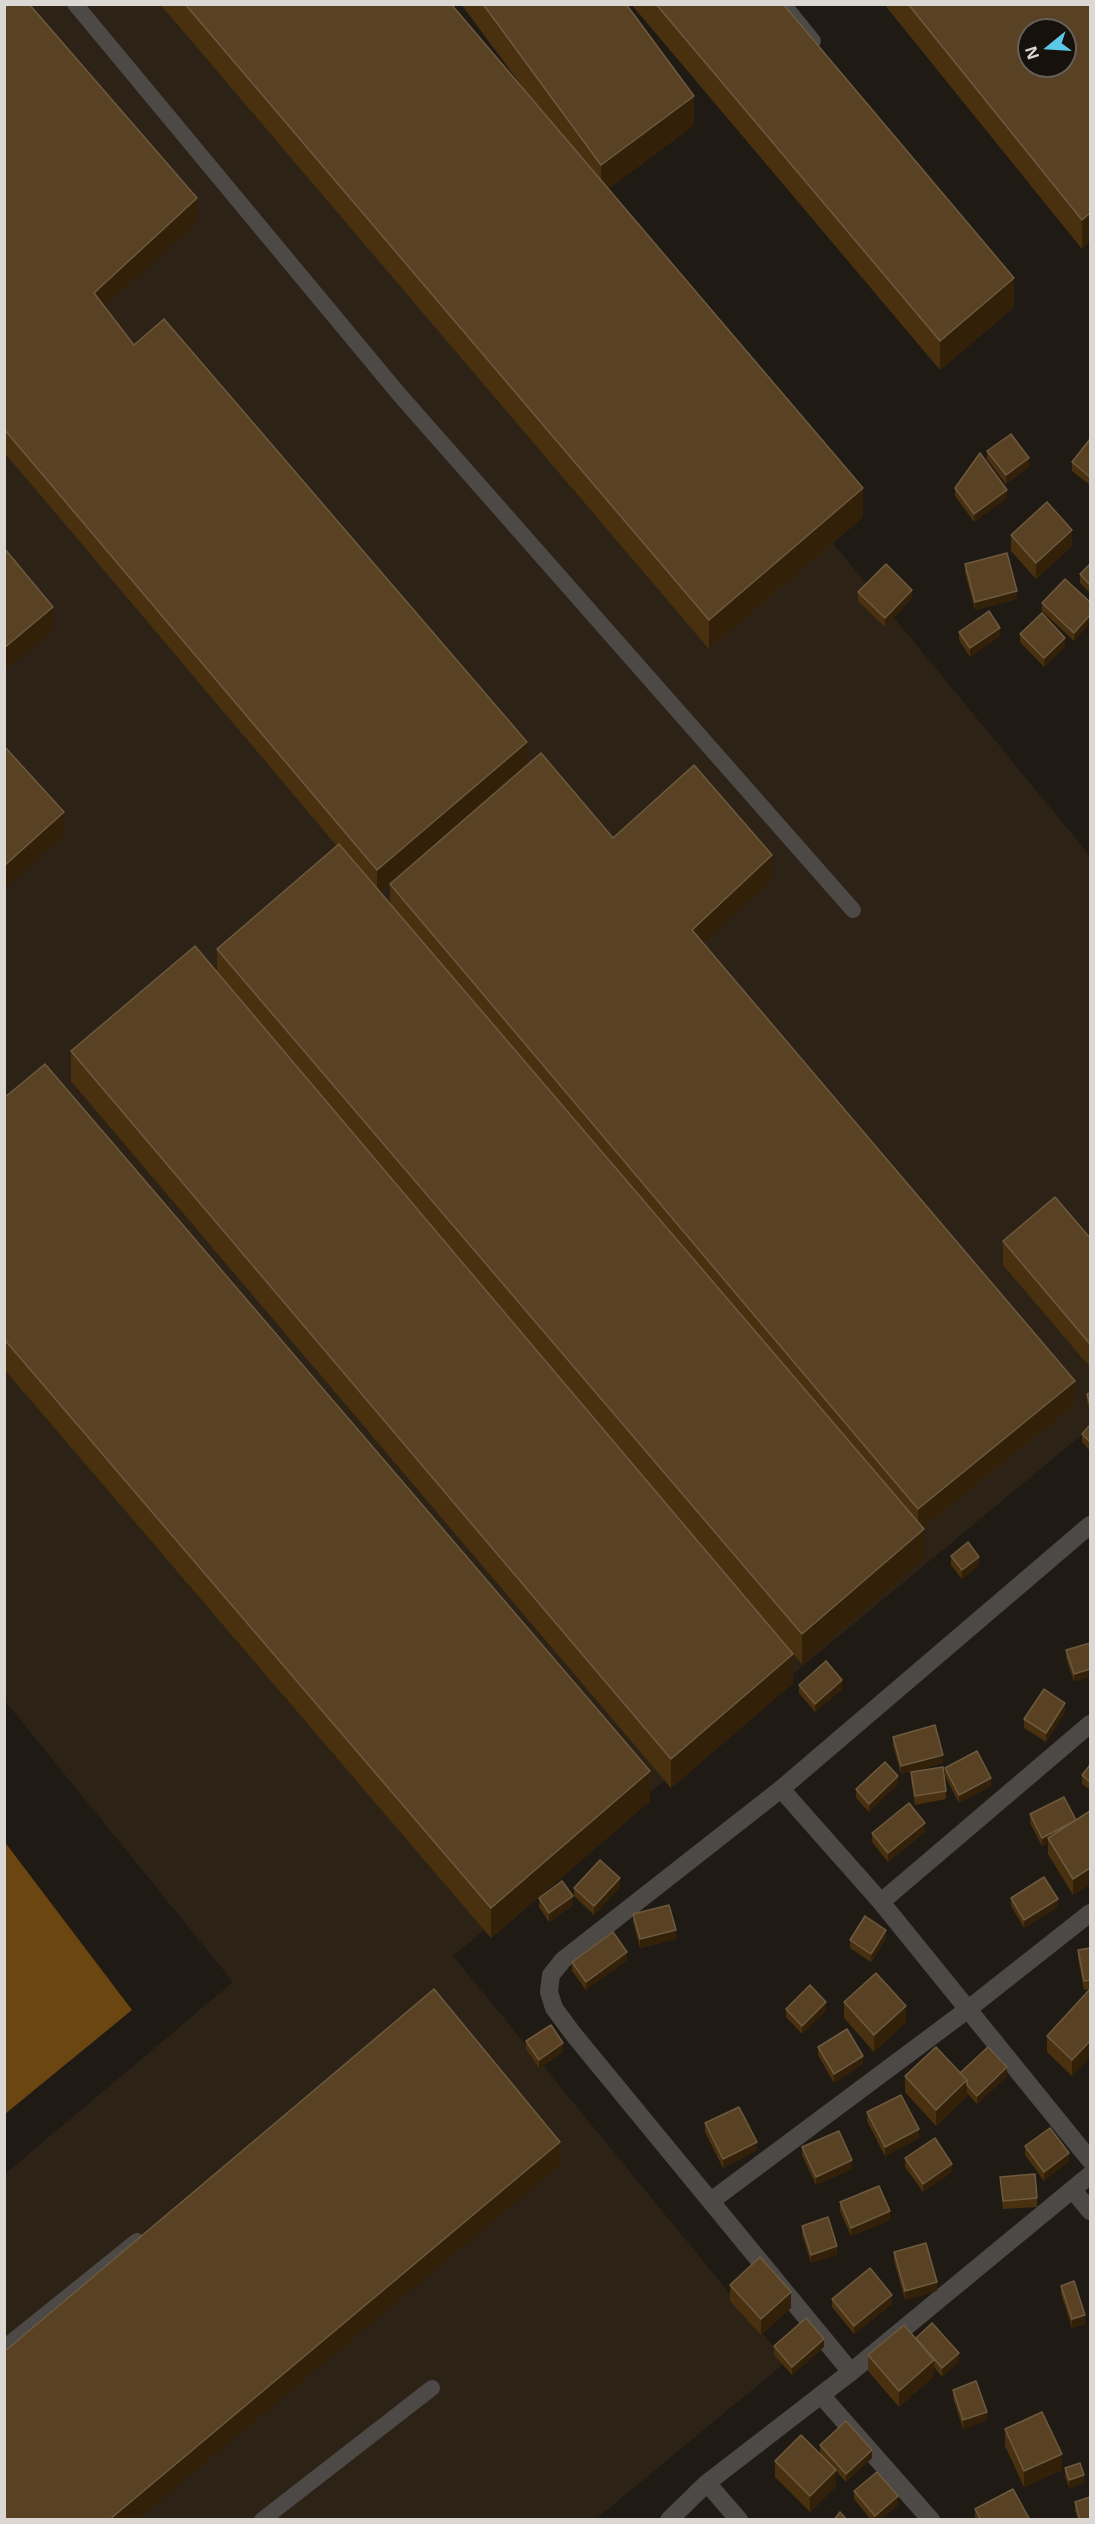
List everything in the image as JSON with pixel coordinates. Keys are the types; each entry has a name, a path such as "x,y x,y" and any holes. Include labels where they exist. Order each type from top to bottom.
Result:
{"street":[{"path":"851,2372 561,2017 554,2007 549,1992 551,1975 563,1960 781,1789 1090,1525"},
{"path":"881,1902 1090,1724"},
{"path":"781,1789 881,1902 1090,2160"},
{"path":"711,2201 968,2010 1090,1912"},
{"path":"669,2520 708,2483 851,2372 1090,2175"},
{"path":"1073,2190 1090,2211"},
{"path":"821,2396 931,2520"},
{"path":"708,2483 739,2520"}],"lane":[{"path":"75,4 398,393 853,910"},
{"path":"783,4 821,50"},
{"path":"4,2348 153,2228"},
{"path":"262,2520 432,2388"}],"shaded area":[{"path":"5,5 391,5 1090,856 1090,1428 453,1956 786,2362 596,2519 5,2520 5,2174 233,1982 5,1701"},
{"path":"4,1841 132,2010 5,2114 4,2114"}],"building":[{"path":"4,4 29,4 197,198 94,293 134,345 164,319 527,742 377,870 4,429"},
{"path":"185,4 451,4 863,488 709,620"},
{"path":"483,4 626,4 694,96 601,165"},
{"path":"656,4 783,4 1014,278 940,341"},
{"path":"908,4 1090,4 1090,213 1082,220"},
{"path":"1011,434 1029,458 1006,475 987,451"},
{"path":"1090,439 1090,477 1072,462"},
{"path":"980,453 1007,490 974,514 955,488"},
{"path":"1047,502 1072,530 1036,563 1011,535"},
{"path":"4,548 53,607 4,648"},
{"path":"1007,553 1017,591 975,602 965,564"},
{"path":"886,564 912,590 885,618 858,592"},
{"path":"1090,564 1090,585 1080,574"},
{"path":"1065,579 1090,602 1090,615 1074,633 1042,603"},
{"path":"989,611 1000,628 970,648 959,632"},
{"path":"1042,613 1065,638 1044,658 1020,634"},
{"path":"4,746 64,812 4,866"},
{"path":"541,753 613,838 694,765 772,855 692,930 1075,1381 918,1509 390,884"},
{"path":"339,844 924,1529 802,1634 217,949"},
{"path":"195,946 793,1654 671,1759 71,1051"},
{"path":"45,1064 650,1771 491,1908 4,1339 4,1098"},
{"path":"1055,1197 1090,1238 1090,1344 1003,1241"},
{"path":"1090,1425 1090,1442 1082,1434"},
{"path":"968,1542 979,1557 962,1570 951,1556"},
{"path":"1090,1643 1090,1669 1074,1674 1066,1650"},
{"path":"826,1661 842,1680 815,1704 799,1685"},
{"path":"1044,1689 1065,1703 1046,1733 1024,1719"},
{"path":"935,1725 943,1755 901,1766 893,1737"},
{"path":"977,1751 991,1778 959,1795 945,1768"},
{"path":"885,1762 898,1776 869,1804 856,1789"},
{"path":"1090,1765 1090,1782 1082,1775"},
{"path":"943,1767 946,1791 915,1796 911,1772"},
{"path":"1064,1797 1076,1820 1042,1838 1030,1814"},
{"path":"909,1803 925,1823 888,1853 872,1833"},
{"path":"1090,1811 1090,1868 1073,1879 1048,1838"},
{"path":"600,1860 620,1878 594,1906 574,1888"},
{"path":"1044,1877 1058,1899 1024,1920 1011,1898"},
{"path":"562,1881 573,1896 549,1913 539,1898"},
{"path":"669,1905 676,1930 640,1939 633,1914"},
{"path":"865,1916 886,1930 871,1954 850,1940"},
{"path":"613,1932 627,1952 586,1982 572,1962"},
{"path":"1090,1948 1090,1980 1084,1981 1078,1950"},
{"path":"876,1973 906,2006 874,2035 844,2002"},
{"path":"810,1985 826,2002 802,2026 786,2009"},
{"path":"434,1989 560,2142 109,2520 4,2520 4,2352"},
{"path":"1090,1989 1090,2041 1072,2060 1047,2036"},
{"path":"551,2025 563,2043 539,2060 526,2041"},
{"path":"847,2029 863,2056 834,2074 818,2047"},
{"path":"936,2047 967,2080 936,2110 905,2076"},
{"path":"988,2047 1007,2067 977,2096 960,2073"},
{"path":"901,2095 919,2129 885,2147 867,2112"},
{"path":"739,2107 757,2142 723,2159 705,2123"},
{"path":"1050,2128 1069,2153 1044,2172 1025,2146"},
{"path":"839,2131 852,2160 816,2177 802,2147"},
{"path":"935,2138 952,2164 923,2184 905,2158"},
{"path":"1035,2174 1037,2198 1003,2201 1000,2177"},
{"path":"879,2186 890,2211 851,2228 840,2202"},
{"path":"828,2217 837,2246 811,2255 802,2226"},
{"path":"926,2243 937,2282 905,2291 894,2252"},
{"path":"760,2257 791,2292 761,2319 730,2285"},
{"path":"870,2268 892,2295 854,2326 832,2299"},
{"path":"1074,2281 1085,2315 1072,2319 1061,2286"},
{"path":"806,2318 824,2339 792,2367 774,2346"},
{"path":"932,2323 959,2353 942,2368 916,2338"},
{"path":"904,2325 934,2360 899,2391 868,2355"},
{"path":"976,2381 987,2412 963,2420 953,2390"},
{"path":"1042,2412 1062,2454 1024,2471 1005,2429"},
{"path":"846,2421 872,2450 846,2474 820,2445"},
{"path":"801,2435 836,2470 810,2496 775,2461"},
{"path":"1080,2463 1084,2475 1069,2480 1065,2468"},
{"path":"877,2472 898,2496 875,2516 854,2491"},
{"path":"1013,2489 1030,2520 981,2520 975,2509"},
{"path":"1090,2497 1090,2520 1080,2520 1075,2502"},
{"path":"840,2512 847,2520 834,2520"}]}
